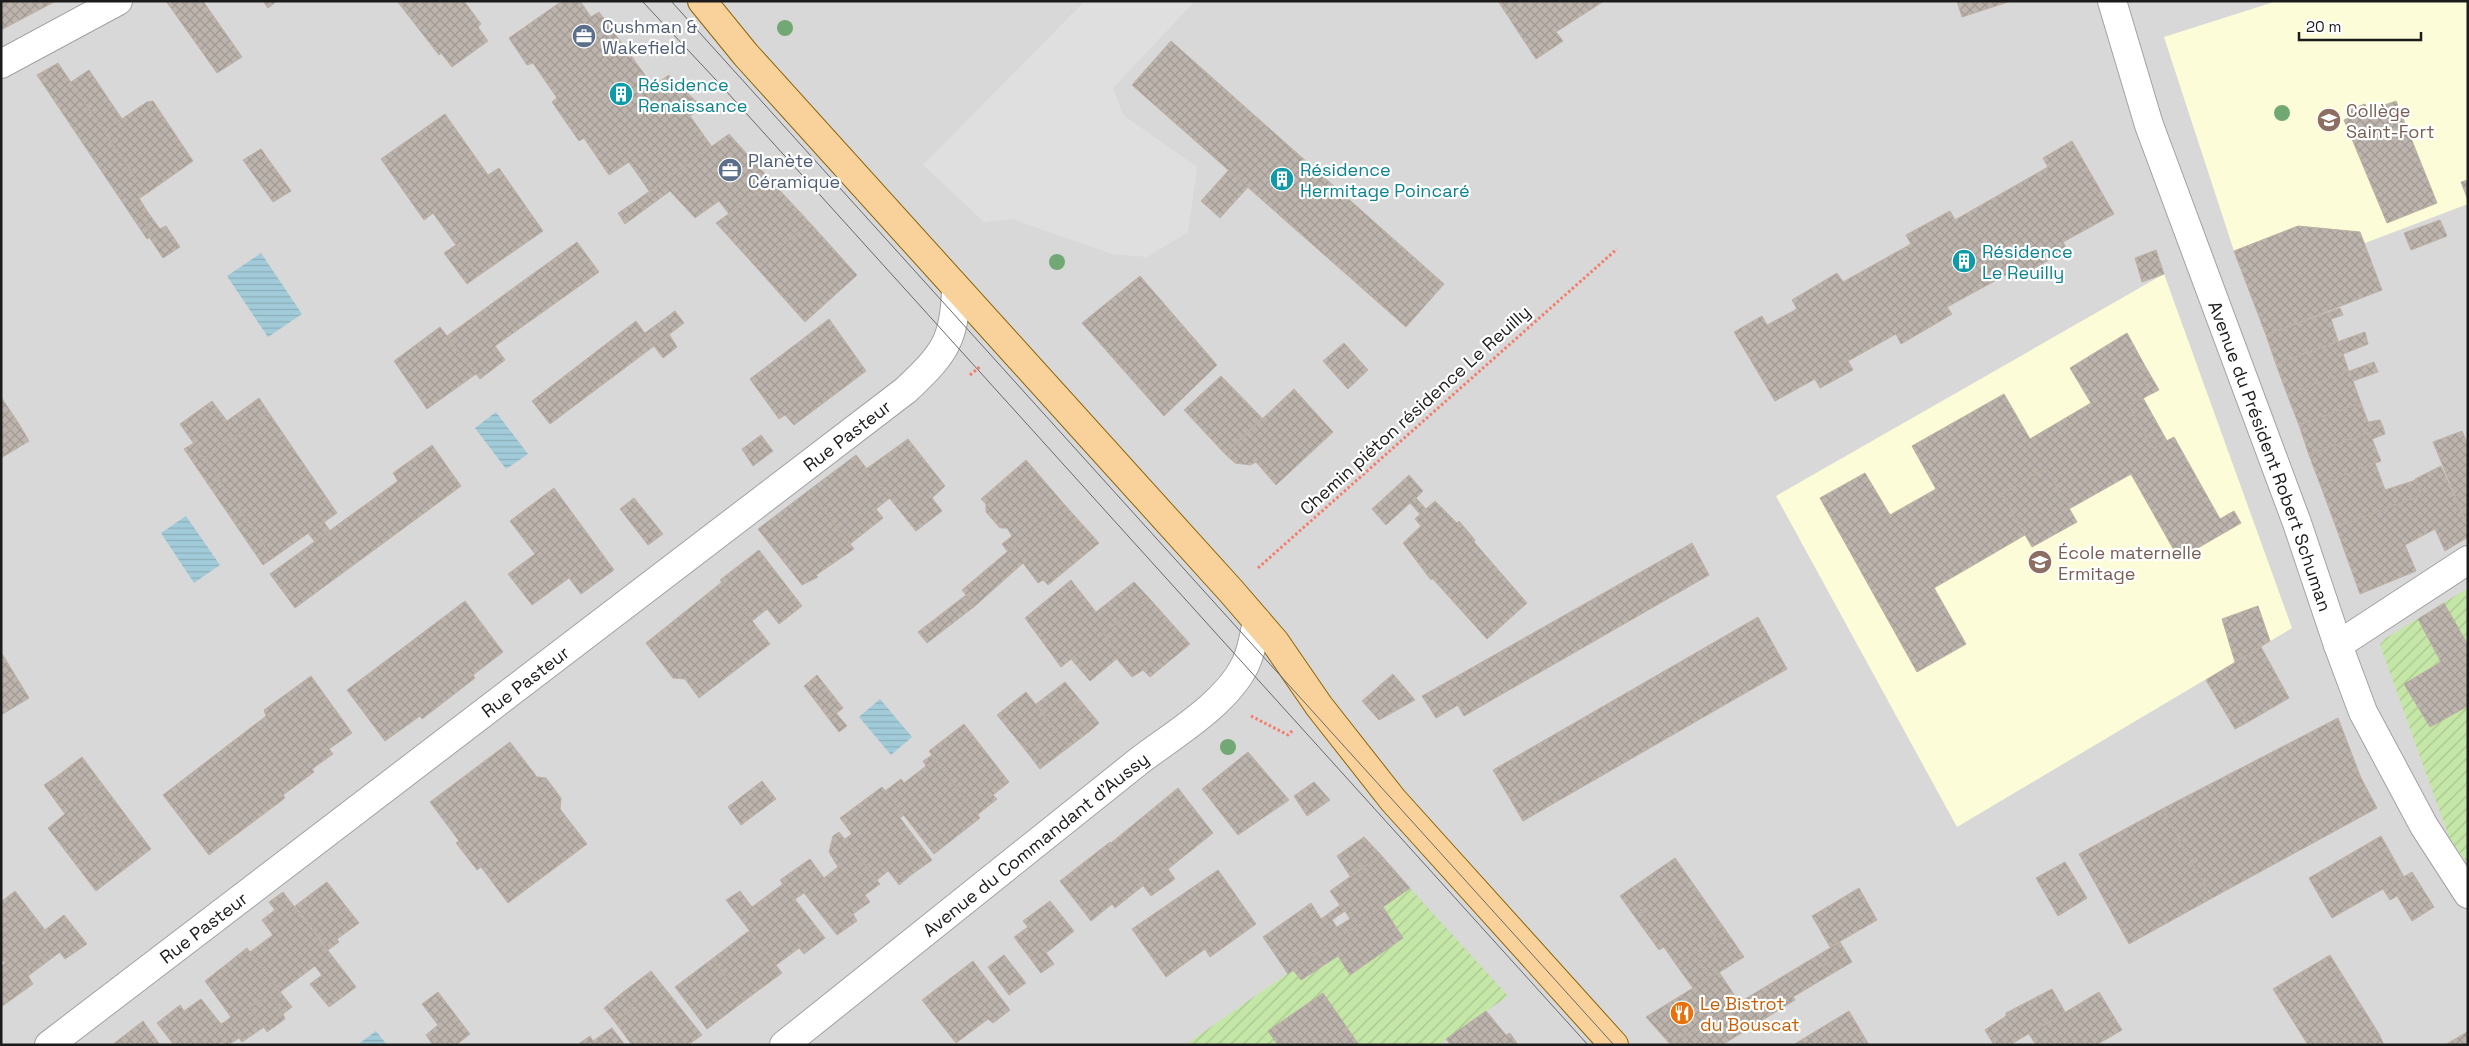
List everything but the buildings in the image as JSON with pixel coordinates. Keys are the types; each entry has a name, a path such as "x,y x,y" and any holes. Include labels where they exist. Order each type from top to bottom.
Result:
{"main road":[{"path":"707,3 746,56 1231,591 1275,642 1319,706 1393,800 1614,1045"}],"street":[{"path":"1,64 118,1"},
{"name":"Avenue du Président Robert Schuman","path":"2112,1 2149,125 2297,523 2338,645 2368,720 2424,826 2468,894"},
{"name":"Rue Pasteur","path":"49,1045 898,396 922,375 950,339 955,316 956,288"},
{"path":"2338,645 2468,560"},
{"name":"Avenue du Commandant d'Aussy","path":"784,1045 1139,760 1199,716 1223,694 1245,666 1253,645 1256,621"}],"path":[{"name":"Chemin piéton résidence Le Reuilly","path":"1231,591 1617,249"},
{"path":"1223,694 1236,708 1288,735 1319,706"}],"shaded area":[{"path":"1,1 2468,1 2468,1045 1,1045"},
{"path":"1085,1 1195,1 1113,88 1123,115 1197,167 1188,232 1147,257 1112,254 1012,219 984,222 923,165"},
{"name":"Collège Saint-Fort","path":"2277,1 2468,1 2468,204 2365,243 2360,232 2298,226 2234,251 2164,37"},
{"name":"École maternelle Ermitage","path":"2164,274 2292,628 1957,827 1776,496"}],"green space":[{"path":"2468,588 2468,865 2449,837 2380,645 2386,638"},
{"path":"1410,888 1508,996 1438,1045 1185,1045"}],"water":[{"path":"261,253 302,314 268,337 227,276"},
{"path":"496,412 528,454 506,469 475,428"},
{"path":"186,516 220,565 194,583 161,533"},
{"path":"880,699 912,737 891,755 859,717"},
{"path":"376,1031 387,1045 357,1045"}],"tram line":[{"path":"642,1 717,81 1588,1045"},
{"path":"671,1 1614,1045"}],"place":[{"name":"Cushman & Wakefield","path":"584,36"},
{"name":"Résidence Renaissance","path":"621,94"},
{"name":"Collège Saint-Fort","path":"2329,120"},
{"name":"Planète Céramique","path":"730,170"},
{"name":"Résidence Hermitage Poincaré","path":"1282,179"},
{"name":"Résidence Le Reuilly","path":"1964,261"},
{"name":"École maternelle Ermitage","path":"2040,562"},
{"name":"Le Bistrot du Bouscat","path":"1682,1013"}]}
